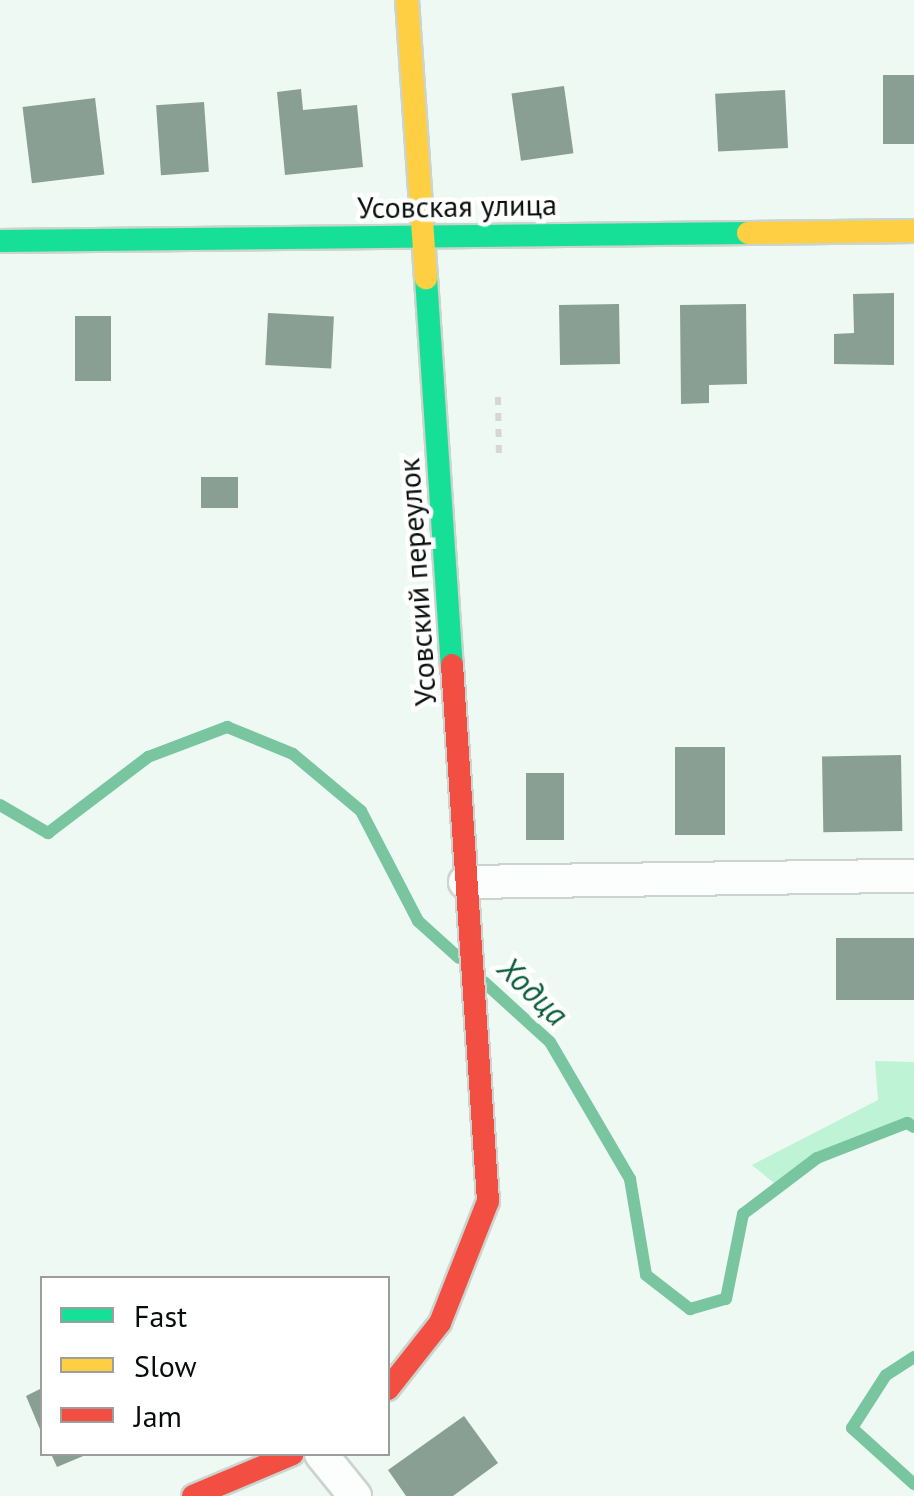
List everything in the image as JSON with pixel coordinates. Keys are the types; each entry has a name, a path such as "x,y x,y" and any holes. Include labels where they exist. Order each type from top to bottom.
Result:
{"street":[{"name":"Усовский переулок","path":"390,1386 440,1322 488,1202 407,0"},
{"name":"Усовская улица","path":"0,241 914,231"},
{"path":"465,882 914,876"},
{"path":"193,1496 288,1456"},
{"path":"323,1456 356,1496"}],"path":[{"path":"498,397 499,459"}],"green space":[{"path":"875,1061 914,1062 914,1127 907,1123 817,1158 779,1187 752,1165 878,1100"}],"building":[{"path":"883,75 914,75 914,144 883,144"},
{"path":"564,86 573,153 521,161 512,93"},
{"path":"301,89 303,110 357,105 363,167 285,175 277,92"},
{"path":"785,90 788,148 718,152 715,94"},
{"path":"95,98 104,174 32,183 23,107"},
{"path":"204,102 209,172 161,175 156,105"},
{"path":"894,293 894,365 834,364 834,334 854,333 853,294"},
{"path":"619,304 620,364 560,365 559,305"},
{"path":"746,304 747,384 709,385 709,403 681,404 680,305"},
{"path":"268,313 334,316 331,368 265,365"},
{"path":"75,316 111,316 111,381 75,381"},
{"path":"201,477 238,477 238,508 201,508"},
{"path":"675,747 725,747 725,835 675,835"},
{"path":"901,755 902,831 823,832 822,756"},
{"path":"526,773 564,773 564,840 526,840"},
{"path":"836,938 914,938 914,1000 836,1000"},
{"path":"40,1389 40,1429 26,1396"},
{"path":"464,1416 498,1463 453,1496 406,1496 388,1470"},
{"path":"52,1456 83,1456 57,1467"}],"waterway":[{"name":"Ходца","path":"0,805 48,833 148,757 227,727 293,754 361,811 418,921 459,958"},
{"name":"Ходца","path":"484,982 550,1042 630,1179 646,1275 690,1309 726,1299 743,1214 817,1158 907,1123 914,1127"},
{"name":"Ходца","path":"914,1357 886,1375 852,1428 914,1484"}],"traffic: fast":[{"path":"0,241 748,233"},
{"path":"426,278 452,665"}],"traffic: slow":[{"path":"407,0 426,278"},
{"path":"748,233 914,231"}],"traffic: jam":[{"path":"390,1386 440,1323 488,1201 452,665"},
{"path":"193,1496 288,1456"}]}
